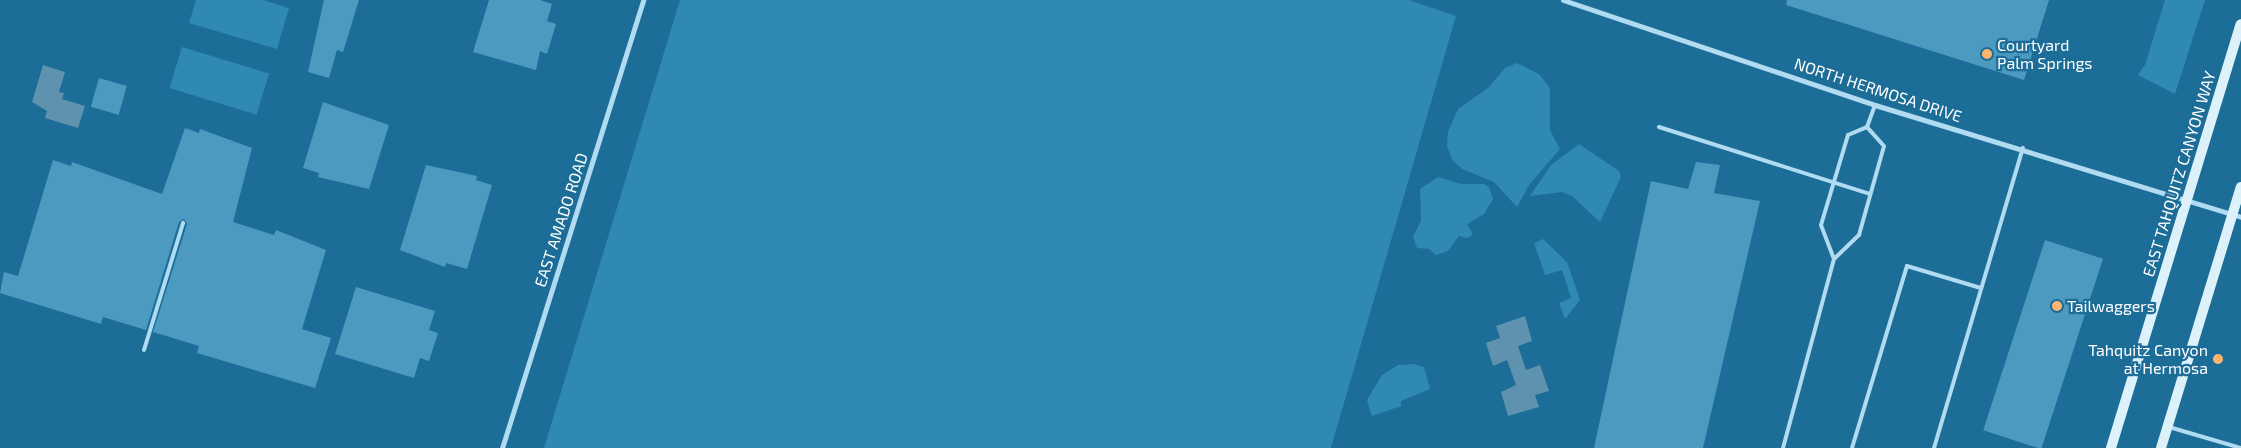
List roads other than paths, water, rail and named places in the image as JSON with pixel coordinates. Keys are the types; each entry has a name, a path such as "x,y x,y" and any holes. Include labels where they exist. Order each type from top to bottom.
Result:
{"main road":[{"name":"EAST TAHQUITZ CANYON WAY","path":"2111,448 2241,24"},
{"path":"2161,448 2237,216 2241,187"}],"street":[{"name":"EAST AMADO ROAD","path":"502,448 643,0"},
{"name":"NORTH HERMOSA DRIVE","path":"1563,0 1875,105 2023,148 2237,216"}],"lane":[{"path":"1867,128 1875,105"},
{"path":"1659,127 1870,194"},
{"path":"1834,259 1821,225 1848,135 1867,128"},
{"path":"1783,448 1834,259 1859,235 1884,146 1867,128"},
{"path":"1934,448 2023,148"},
{"path":"144,350 183,223"},
{"path":"1852,448 1907,266 1981,288"},
{"path":"2168,426 2241,448"}],"place":[{"name":"Courtyard Palm Springs","path":"1987,54"},
{"name":"Tailwaggers","path":"2057,306"},
{"name":"Tahquitz Canyon at Hermosa","path":"2218,359"}]}
